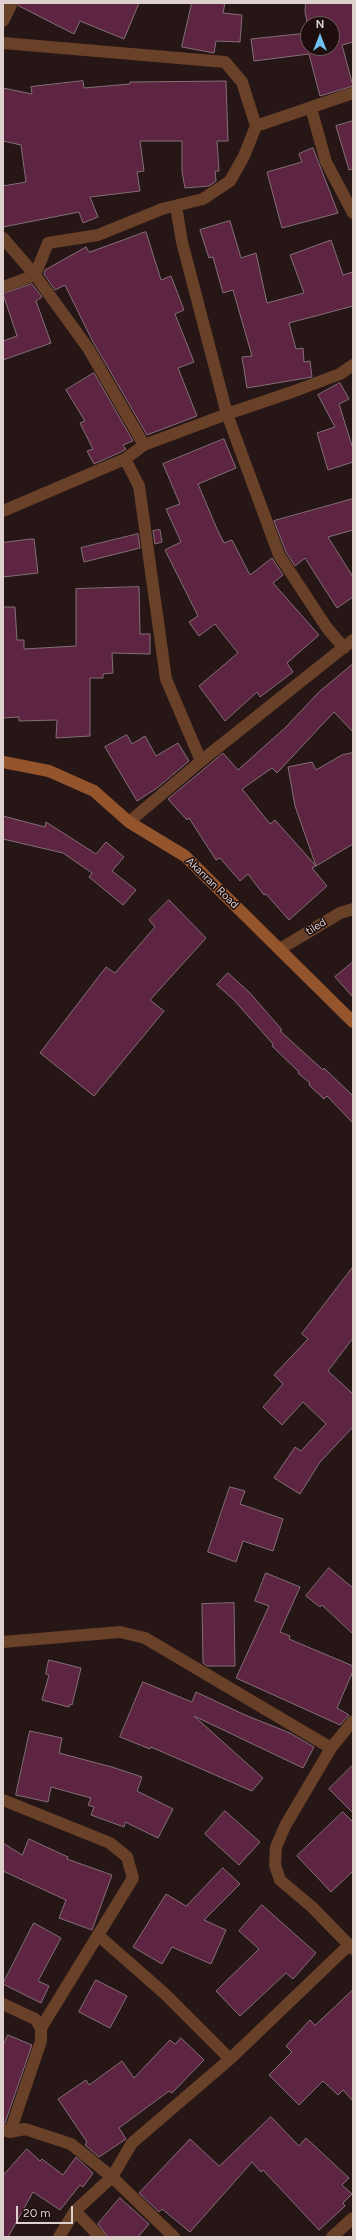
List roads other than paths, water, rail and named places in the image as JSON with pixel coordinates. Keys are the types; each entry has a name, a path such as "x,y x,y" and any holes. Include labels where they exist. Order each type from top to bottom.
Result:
{"main road":[{"name":"Akanran Road","path":"3,762 49,771 94,791 129,822 184,856 353,1022"}],"street":[{"path":"3,21 9,4"},
{"path":"3,43 225,62 242,82 256,126 244,156 230,181 203,199 162,209 98,235 48,243 35,275 3,287"},
{"path":"256,126 353,93"},
{"path":"311,108 326,162 353,213"},
{"path":"129,822 201,761 348,644 327,628 279,555 227,414 182,242 176,206"},
{"path":"3,238 35,275 88,348 144,445"},
{"path":"3,511 125,459 144,445 227,414 299,390 340,374 353,365"},
{"path":"125,459 139,486 166,679 201,761"},
{"name":"tiled","path":"280,949 340,913 353,909"},
{"path":"3,1642 120,1632 146,1638 331,1748"},
{"path":"59,2237 75,2211 112,2177 132,2143 230,2059 351,1947 312,1907 280,1880 275,1865 276,1847 285,1826 331,1748 353,1721"},
{"path":"3,1800 110,1843 127,1857 133,1878 99,1936 41,2028 41,2041 6,2131 25,2129 71,2144 112,2177 174,2237"},
{"path":"99,1936 165,1994 230,2059"},
{"path":"3,2004 35,2020 41,2028"},
{"path":"75,2211 100,2237"},
{"path":"332,2237 353,2218"}]}
